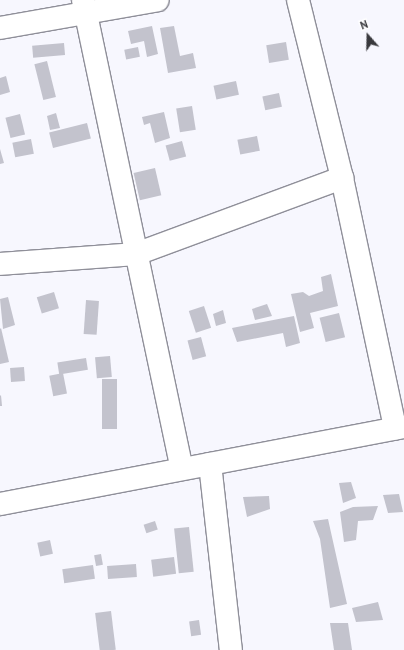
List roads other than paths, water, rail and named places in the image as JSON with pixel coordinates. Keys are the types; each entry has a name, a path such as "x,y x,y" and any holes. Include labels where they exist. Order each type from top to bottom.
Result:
{"street":[{"path":"0,28 84,6 158,0"},
{"path":"0,504 400,428 342,178 298,0"},
{"path":"84,6 182,469"},
{"path":"0,264 136,254 342,178"},
{"path":"210,464 231,650"}]}
